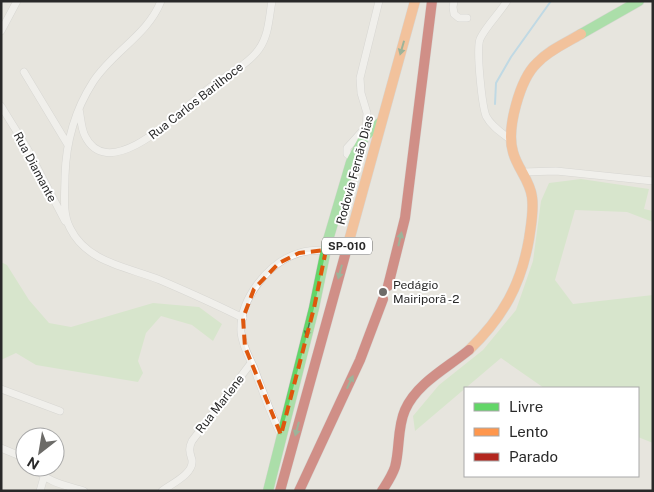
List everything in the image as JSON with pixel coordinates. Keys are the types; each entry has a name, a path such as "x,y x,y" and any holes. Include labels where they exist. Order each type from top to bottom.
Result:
{"main road":[{"name":"Rodovia Fernão Dias","path":"280,491 415,1"},
{"path":"388,286 405,218 432,1"},
{"path":"382,491 392,475 401,421 408,403 425,382 467,352 484,336 503,312 518,281 528,245 532,194 530,184 515,159 510,140 525,82 538,62 564,43 639,1"},
{"path":"268,491 314,308 326,250 353,158 365,136 381,122"},
{"path":"299,491 360,360 383,300"}],"street":[{"path":"1,31 17,1"},
{"path":"70,228 64,199 65,167 68,144 79,108 103,69 145,28 153,18 161,1"},
{"name":"Rua Carlos Barilhoce","path":"79,108 82,129 86,137 96,148 104,151 119,151 142,142 171,122 206,90 256,53 267,31 272,1"},
{"path":"353,158 347,154 347,148 366,127 368,113 361,93 360,78 379,1"},
{"path":"454,1 454,14 459,18 467,18"},
{"path":"507,1 481,38 478,53 486,115 491,124 510,140"},
{"path":"24,72 68,144"},
{"name":"Rua Diamante","path":"1,106 70,228 85,248 112,264 152,277 207,300 243,318"},
{"path":"1,118 14,128"},
{"path":"523,172 556,171 653,181"},
{"path":"281,435 251,363 241,332 243,318 254,289 268,272 279,263 299,253 326,250"},
{"name":"Rua Marlene","path":"162,491 189,471 192,465 189,449 192,441 251,363"},
{"path":"1,389 60,411"},
{"path":"1,448 15,454"},
{"path":"40,491 44,478 84,491"}],"highlighted area":[{"path":"326,250 314,308 281,435 245,347 243,318 254,289 279,263 299,253"}],"green space":[{"path":"581,179 649,189 644,209 653,211 653,222 627,212 575,210 555,280 573,304 653,295 653,443 639,437 639,387 543,387 501,358 467,387 464,387 464,389 415,431 413,416 439,385 483,350 516,310 533,261 541,201 549,183"},
{"path":"1,262 7,265 29,300 49,323 71,327 153,303 199,307 222,324 213,341 192,325 161,316 146,333 138,361 143,373 138,382 36,365 16,353 1,360"}],"waterway":[{"path":"495,104 496,83 511,57 551,1"}],"traffic: fast":[{"path":"581,34 639,1"},
{"path":"268,491 314,308 328,240 351,162 365,136 381,122"}],"traffic: slow":[{"path":"347,248 415,1"},
{"path":"469,350 501,313 515,286 526,256 532,213 532,197 529,185 515,158 511,142 513,118 520,92 531,70 542,58 552,50 581,34"}],"traffic: jam":[{"path":"388,286 405,218 432,1"},
{"path":"280,491 347,248"},
{"path":"299,491 360,360 383,299"},
{"path":"382,491 395,467 402,417 410,400 433,377 469,350"}],"place":[{"name":"Pedágio Mairiporã -2","path":"383,292"}]}
